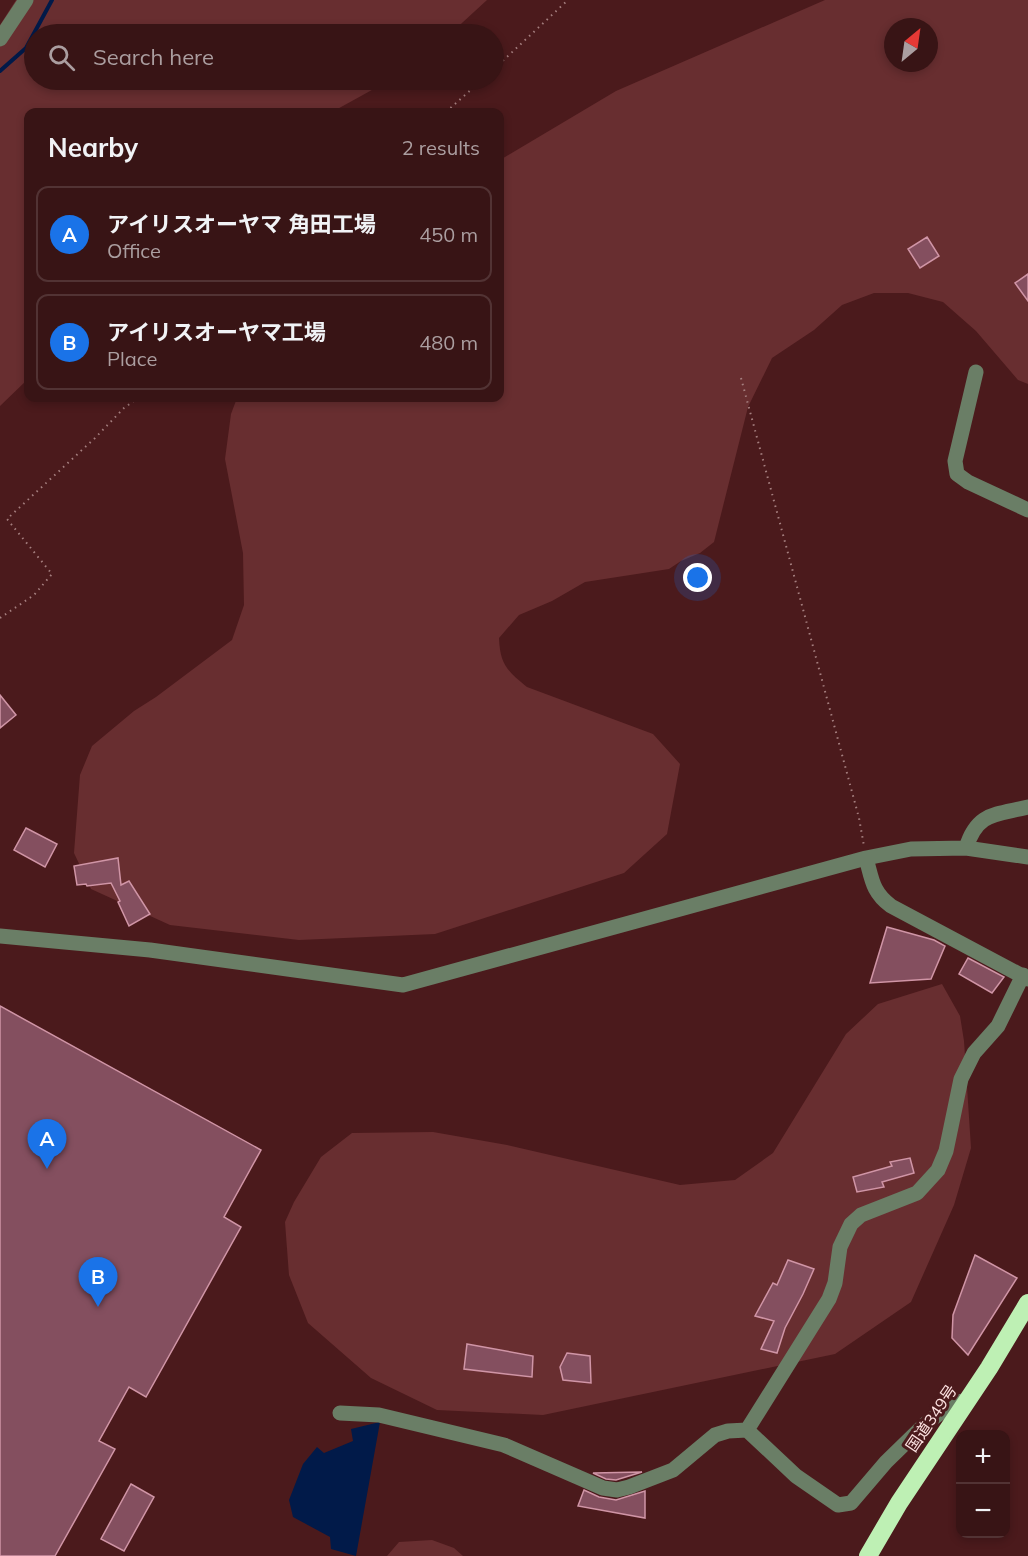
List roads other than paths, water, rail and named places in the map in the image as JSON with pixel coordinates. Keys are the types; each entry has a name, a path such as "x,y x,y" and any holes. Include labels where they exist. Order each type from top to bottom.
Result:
{"highway":[{"name":"国道349号","path":"868,1556 899,1503 989,1368 1028,1303"}],"street":[{"path":"0,39 26,0"},
{"path":"976,372 956,461 957,474 976,487 1028,510"},
{"path":"966,848 970,833 979,822 1028,807"},
{"path":"0,936 150,950 404,985 866,858 911,849 966,848 1028,857"},
{"path":"747,1430 829,1299 835,1283 840,1247 851,1224 861,1215 917,1193 938,1170 946,1152 956,1094 966,1065 998,1026 1025,977 880,898 866,858"},
{"path":"340,1413 379,1415 504,1445 603,1488 617,1490 673,1470 715,1435 728,1431 747,1430 796,1476 838,1505 844,1505 851,1503 886,1462 924,1425 955,1402 966,1401"}],"water":[{"path":"380,1422 356,1556 331,1549 330,1537 293,1517 289,1500 303,1464 317,1447 324,1453 353,1441 351,1429"}],"waterway":[{"path":"39,24 52,0"},
{"path":"0,71 24,50"}],"place":[{"name":"アイリスオーヤマ 角田工場","path":"47,1169"},
{"name":"アイリスオーヤマ工場","path":"98,1307"}]}
